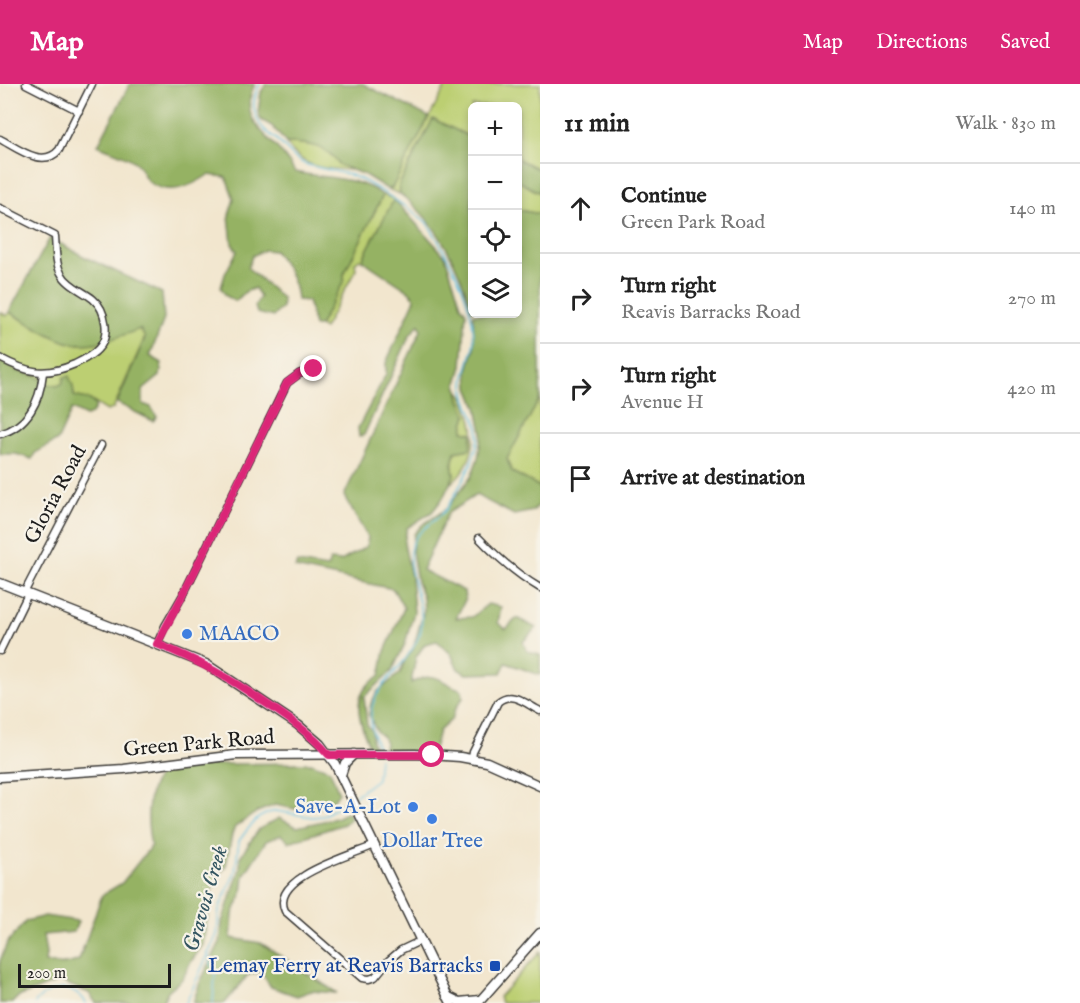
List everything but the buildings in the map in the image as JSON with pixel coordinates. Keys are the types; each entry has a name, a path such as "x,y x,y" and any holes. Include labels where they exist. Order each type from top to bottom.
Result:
{"main road":[{"path":"0,583 213,668 308,733 329,755 341,776 422,940 449,1001 479,1002 540,933"},
{"path":"304,754 310,746 308,733"},
{"path":"341,776 345,763 354,754"},
{"name":"Green Park Road","path":"0,777 116,770 236,755 385,754 472,758 502,767 540,786"}],"street":[{"path":"26,84 79,111"},
{"path":"0,139 33,156 47,158 55,155 92,84"},
{"path":"0,208 56,236 61,273 74,287 95,301 104,315 106,334 100,348 64,369 42,373 30,371 0,358"},
{"path":"157,644 287,383 299,374 314,369"},
{"path":"0,434 14,429 25,420 41,387 42,373"},
{"name":"Gloria Road","path":"0,651 26,593 101,445"},
{"path":"479,538 519,576 540,588"},
{"path":"472,758 498,702 505,696 511,696 540,711"},
{"path":"375,845 304,874 284,895 282,906 362,978 375,977 401,950 422,940"}],"green space":[{"path":"130,84 255,84 249,108 252,118 295,172 352,181 383,195 344,274 344,281 319,326 314,326 308,301 297,300 290,274 274,251 264,250 252,256 248,268 282,298 282,307 273,317 257,313 255,306 260,297 255,288 245,292 236,301 226,296 221,288 225,274 237,251 232,244 229,215 234,199 226,177 208,175 180,188 157,187 148,181 134,161 98,145"},
{"path":"266,84 363,84 429,117 392,188 387,189 365,175 339,165 329,154 317,147 286,143 272,126 261,120 258,112 261,92"},
{"path":"447,84 540,84 540,170 522,161 522,102 468,102 468,136 433,119 399,185 400,194 387,189 392,187"},
{"path":"433,119 468,136 468,299 446,247 426,218 400,194 399,185"},
{"path":"286,143 324,148 334,155 342,166 352,170 314,166 299,158"},
{"path":"522,161 540,170 540,193 522,183"},
{"path":"522,183 540,193 540,214 522,211"},
{"path":"383,195 394,199 362,260 359,259 355,263 356,269 324,329 319,326 344,281 344,274"},
{"path":"394,199 445,256 461,305 466,312 462,366 457,383 460,400 467,415 463,431 472,433 470,449 455,452 452,464 454,475 443,498 432,512 407,528 404,543 411,577 414,612 405,644 392,671 364,697 367,725 372,730 372,742 377,752 371,751 363,730 359,709 360,700 363,691 380,676 385,651 404,608 393,589 295,568 297,563 327,568 330,560 341,561 366,547 368,538 344,496 421,330 419,324 410,335 364,435 359,437 358,428 386,374 386,363 415,299 410,292 362,260"},
{"path":"522,211 540,214 540,398 507,459 512,472 540,487 540,504 533,511 514,515 476,495 448,513 422,570 464,591 465,600 456,618 472,617 488,604 501,607 498,623 506,629 517,618 536,628 523,642 527,651 540,655 540,675 506,663 501,673 466,674 458,669 451,654 437,641 425,644 416,657 411,683 428,677 438,678 462,690 463,698 455,709 452,719 439,731 433,752 383,752 385,743 383,737 377,732 369,715 371,703 378,691 400,673 413,649 424,610 412,551 414,534 422,525 446,509 471,477 478,458 482,432 477,407 469,388 468,370 474,349 473,318 522,318"},
{"path":"50,238 162,293 164,319 150,356 162,363 160,376 143,390 143,404 151,407 157,417 153,421 117,403 145,338 140,329 104,341 76,344 53,336 9,312"},
{"path":"0,312 7,316 9,312 53,336 75,344 104,341 139,329 145,337 113,409 107,411 90,400 74,396 73,386 47,384 36,376 16,371 4,362 0,363"},
{"path":"3,362 16,371 36,376 47,384 57,386 62,384 64,377 69,376 74,396 90,400 96,406 92,414 86,416 72,409 58,440 35,453 32,459 16,454 0,454 0,363"},
{"path":"458,388 470,413 474,438 468,462 450,484 454,475 454,456 472,433 463,431 467,415 460,400"},
{"path":"540,398 540,487 512,472 507,459"},
{"path":"311,763 330,770 339,793 328,806 295,809 275,805 257,812 235,827 226,866 216,880 211,895 203,945 183,978 168,991 162,1003 96,1003 89,993 60,981 18,997 12,1003 0,1003 0,961 7,943 26,921 45,916 78,921 74,932 43,935 45,962 62,964 79,960 102,895 122,883 151,846 148,806 153,786 163,769 225,764"},
{"path":"347,812 351,818 344,824 289,842 281,835 266,841 244,875 242,893 233,914 231,938 261,943 337,993 311,991 297,996 271,987 261,972 248,975 225,1003 193,1003 200,982 220,942 222,922 240,869 240,857 259,829 279,818 297,827 336,818"},
{"path":"540,952 540,1003 501,1003 499,997"}],"waterway":[{"name":"Gravois Creek","path":"260,84 254,101 257,119 266,131 294,157 305,164 358,178 426,222 457,277 472,320 474,344 465,376 464,391 477,424 477,444 469,468 447,508 420,532 412,544 410,562 420,606 421,627 410,652 381,688 375,700 371,713 372,730 379,750"},
{"name":"Gravois Creek","path":"355,796 377,779 379,758"},
{"name":"Gravois Creek","path":"186,1003 217,934 219,909 235,872 239,841 247,830 258,818 268,813 276,811 312,817 323,816 348,800"},
{"path":"207,952 215,974 213,1003"},
{"name":"Gravois Creek","path":"35,1003 47,993 61,989 75,992 86,1003"}],"place":[{"name":"MAACO","path":"187,634"},
{"name":"Save-A-Lot","path":"413,807"},
{"name":"Dollar Tree","path":"432,819"},
{"name":"Lemay Ferry at Reavis Barracks","path":"495,966"}],"route":[{"path":"314,369 299,374 287,383 157,644 197,660 220,673 298,725 329,755 432,755"}]}
